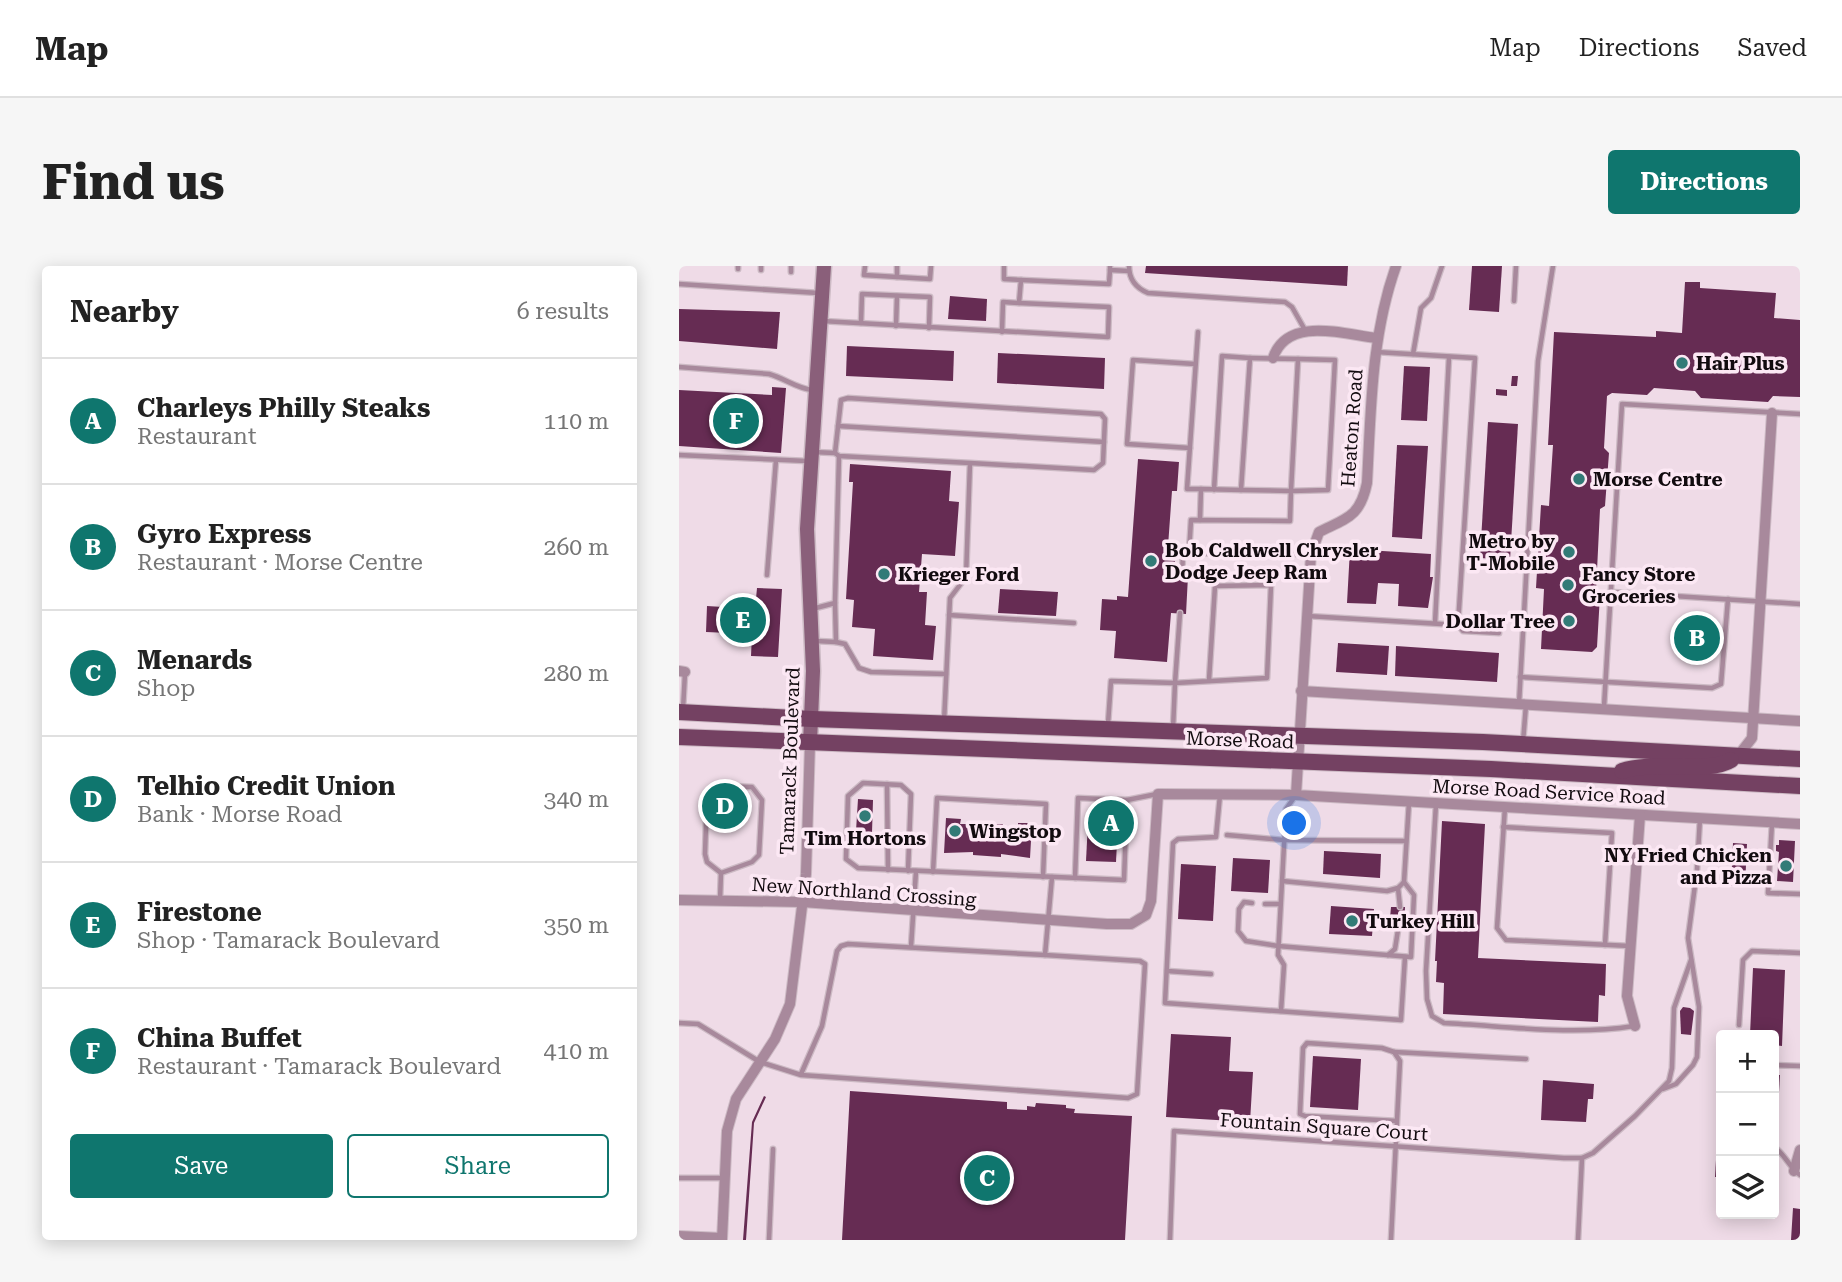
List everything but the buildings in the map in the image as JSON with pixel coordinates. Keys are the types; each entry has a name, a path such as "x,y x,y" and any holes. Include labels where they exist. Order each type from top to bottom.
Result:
{"main road":[{"name":"Morse Road","path":"681,712 1523,744 1800,759"},
{"name":"Morse Road","path":"679,737 1800,786"},
{"path":"1610,776 1647,766 1679,767 1727,763 1738,756"}],"street":[{"name":"Tamarack Boulevard","path":"722,1239 727,1131 736,1099 775,1039 790,1004 803,902 809,825 812,719 807,529 824,266"},
{"name":"Heaton Road","path":"1300,737 1311,554 1319,532 1353,515 1363,501 1367,483 1376,338 1396,266"},
{"path":"1273,358 1275,350 1288,337 1305,331 1376,338"},
{"path":"1738,756 1752,738 1754,718 1772,413"},
{"path":"1301,691 1800,721"},
{"path":"1296,795 1300,737"},
{"name":"New Northland Crossing","path":"679,900 803,902 1047,921 1131,923 1146,915 1151,901 1158,794"},
{"name":"Morse Road Service Road","path":"1158,794 1296,795 1800,824"},
{"path":"1635,1026 1627,996 1640,815"},
{"path":"1797,1173 1800,1150"},
{"path":"679,1236 722,1239"}],"lane":[{"path":"865,266 864,275 930,279 931,266"},
{"path":"897,266 897,277"},
{"path":"1004,266 1004,279 1109,284 1110,268 1129,269 1132,281 1139,289 1148,293 1285,302 1293,307 1305,331"},
{"path":"1413,354 1421,308 1431,298 1442,266"},
{"path":"1514,300 1516,266"},
{"path":"1523,744 1520,677 1538,361 1553,266"},
{"path":"1019,303 1021,280"},
{"path":"679,284 823,293"},
{"path":"860,323 862,294 930,297 929,328"},
{"path":"896,326 897,296"},
{"path":"821,321 1108,337 1109,307 1003,302 1002,331"},
{"path":"1198,332 1187,489 1328,490 1335,359 1222,356 1214,489"},
{"path":"1375,352 1475,358 1458,625 1463,631 1499,633"},
{"path":"1435,623 1449,356"},
{"path":"1241,490 1250,358"},
{"path":"1189,553 1191,520 1290,520 1298,359"},
{"path":"1189,448 1127,444 1132,372 1133,360 1195,364"},
{"path":"679,367 768,374 781,377 804,389 816,390"},
{"path":"679,455 776,460 837,455 1094,470 1103,463 1105,419 1101,414 849,398 841,400 837,455 836,642"},
{"path":"1604,709 1622,404 1800,414"},
{"path":"838,426 1104,442"},
{"path":"767,575 776,460"},
{"path":"944,723 950,598 966,577 970,463"},
{"path":"1200,520 1201,489"},
{"path":"1182,576 1183,553 1311,554"},
{"path":"1108,729 1111,681 1174,683 1267,678 1271,585 1215,586 1209,680"},
{"path":"1611,592 1800,604"},
{"path":"1520,677 1712,688 1721,684 1728,599"},
{"path":"810,610 835,603"},
{"path":"1173,731 1180,613"},
{"path":"949,615 1074,623"},
{"path":"1306,615 1458,625"},
{"path":"811,641 845,644 859,668 871,672 946,674"},
{"path":"681,712 682,671"},
{"path":"908,871 911,794 901,785 863,783 849,796 846,859 858,867 916,872 1124,880 1127,800"},
{"path":"887,784 888,870"},
{"path":"715,786 752,787 762,800 759,855 752,862 721,873 707,862 705,854 707,795 715,786"},
{"path":"1075,878 1078,798 1127,800 1158,794"},
{"path":"1220,794 1216,837 1178,839 1173,844 1165,1003 1401,1020 1405,957"},
{"path":"1282,1011 1284,965 1278,955 1278,946 1283,840 1286,809 1296,795"},
{"path":"933,872 937,798 1046,804 1043,877"},
{"path":"1282,881 1387,891 1398,888 1404,882 1409,801"},
{"path":"1436,803 1426,971 1427,999 1432,1016 1444,1023 1578,1030 1635,1026"},
{"path":"1504,807 1497,928 1506,940 1630,946"},
{"path":"1662,1089 1676,1084 1697,1057 1699,1007 1689,928 1697,870 1700,818"},
{"path":"1772,823 1768,893 1800,894"},
{"path":"1503,827 1612,833 1605,945"},
{"path":"1227,835 1283,840 1406,841"},
{"path":"911,947 916,872"},
{"path":"720,901 721,873"},
{"path":"1045,955 1052,877"},
{"path":"1252,903 1244,902 1239,909 1238,931 1246,941 1411,957 1415,895 1404,882"},
{"path":"1398,888 1400,907"},
{"path":"1265,904 1280,905"},
{"path":"1387,956 1395,948 1398,930"},
{"path":"679,1023 698,1024 760,1062 801,1074 1128,1098 1137,1094 1145,964 1140,961 911,947 841,946 837,951 822,1026 801,1074"},
{"path":"1739,1025 1743,960 1746,954 1752,951 1800,953"},
{"path":"1578,1240 1582,1158 1593,1153 1669,1081 1672,1068 1674,1008 1691,960"},
{"path":"1167,971 1211,974"},
{"path":"1397,1121 1300,1114 1303,1048 1307,1043 1382,1048 1394,1052 1526,1059"},
{"path":"1391,1240 1400,1061 1394,1052"},
{"path":"1779,1065 1800,1066"},
{"name":"Fountain Square Court","path":"1170,1240 1174,1131 1582,1158"},
{"path":"769,1240 773,1149"},
{"path":"1779,1150 1797,1173"},
{"path":"679,1178 726,1178"}],"place":[{"name":"Hair Plus","path":"1682,363"},
{"name":"China Buffet","path":"736,421"},
{"name":"Morse Centre","path":"1579,479"},
{"name":"Metro by T-Mobile","path":"1569,552"},
{"name":"Bob Caldwell Chrysler Dodge Jeep Ram","path":"1151,561"},
{"name":"Krieger Ford","path":"884,574"},
{"name":"Fancy Store Groceries","path":"1568,585"},
{"name":"Firestone","path":"743,620"},
{"name":"Dollar Tree","path":"1569,621"},
{"name":"Gyro Express","path":"1697,638"},
{"name":"Telhio Credit Union","path":"725,806"},
{"name":"Tim Hortons","path":"865,816"},
{"name":"Charleys Philly Steaks","path":"1111,823"},
{"name":"Wingstop","path":"955,831"},
{"name":"NY Fried Chicken and Pizza","path":"1786,866"},
{"name":"Turkey Hill","path":"1352,921"},
{"name":"Menards","path":"987,1178"}]}
